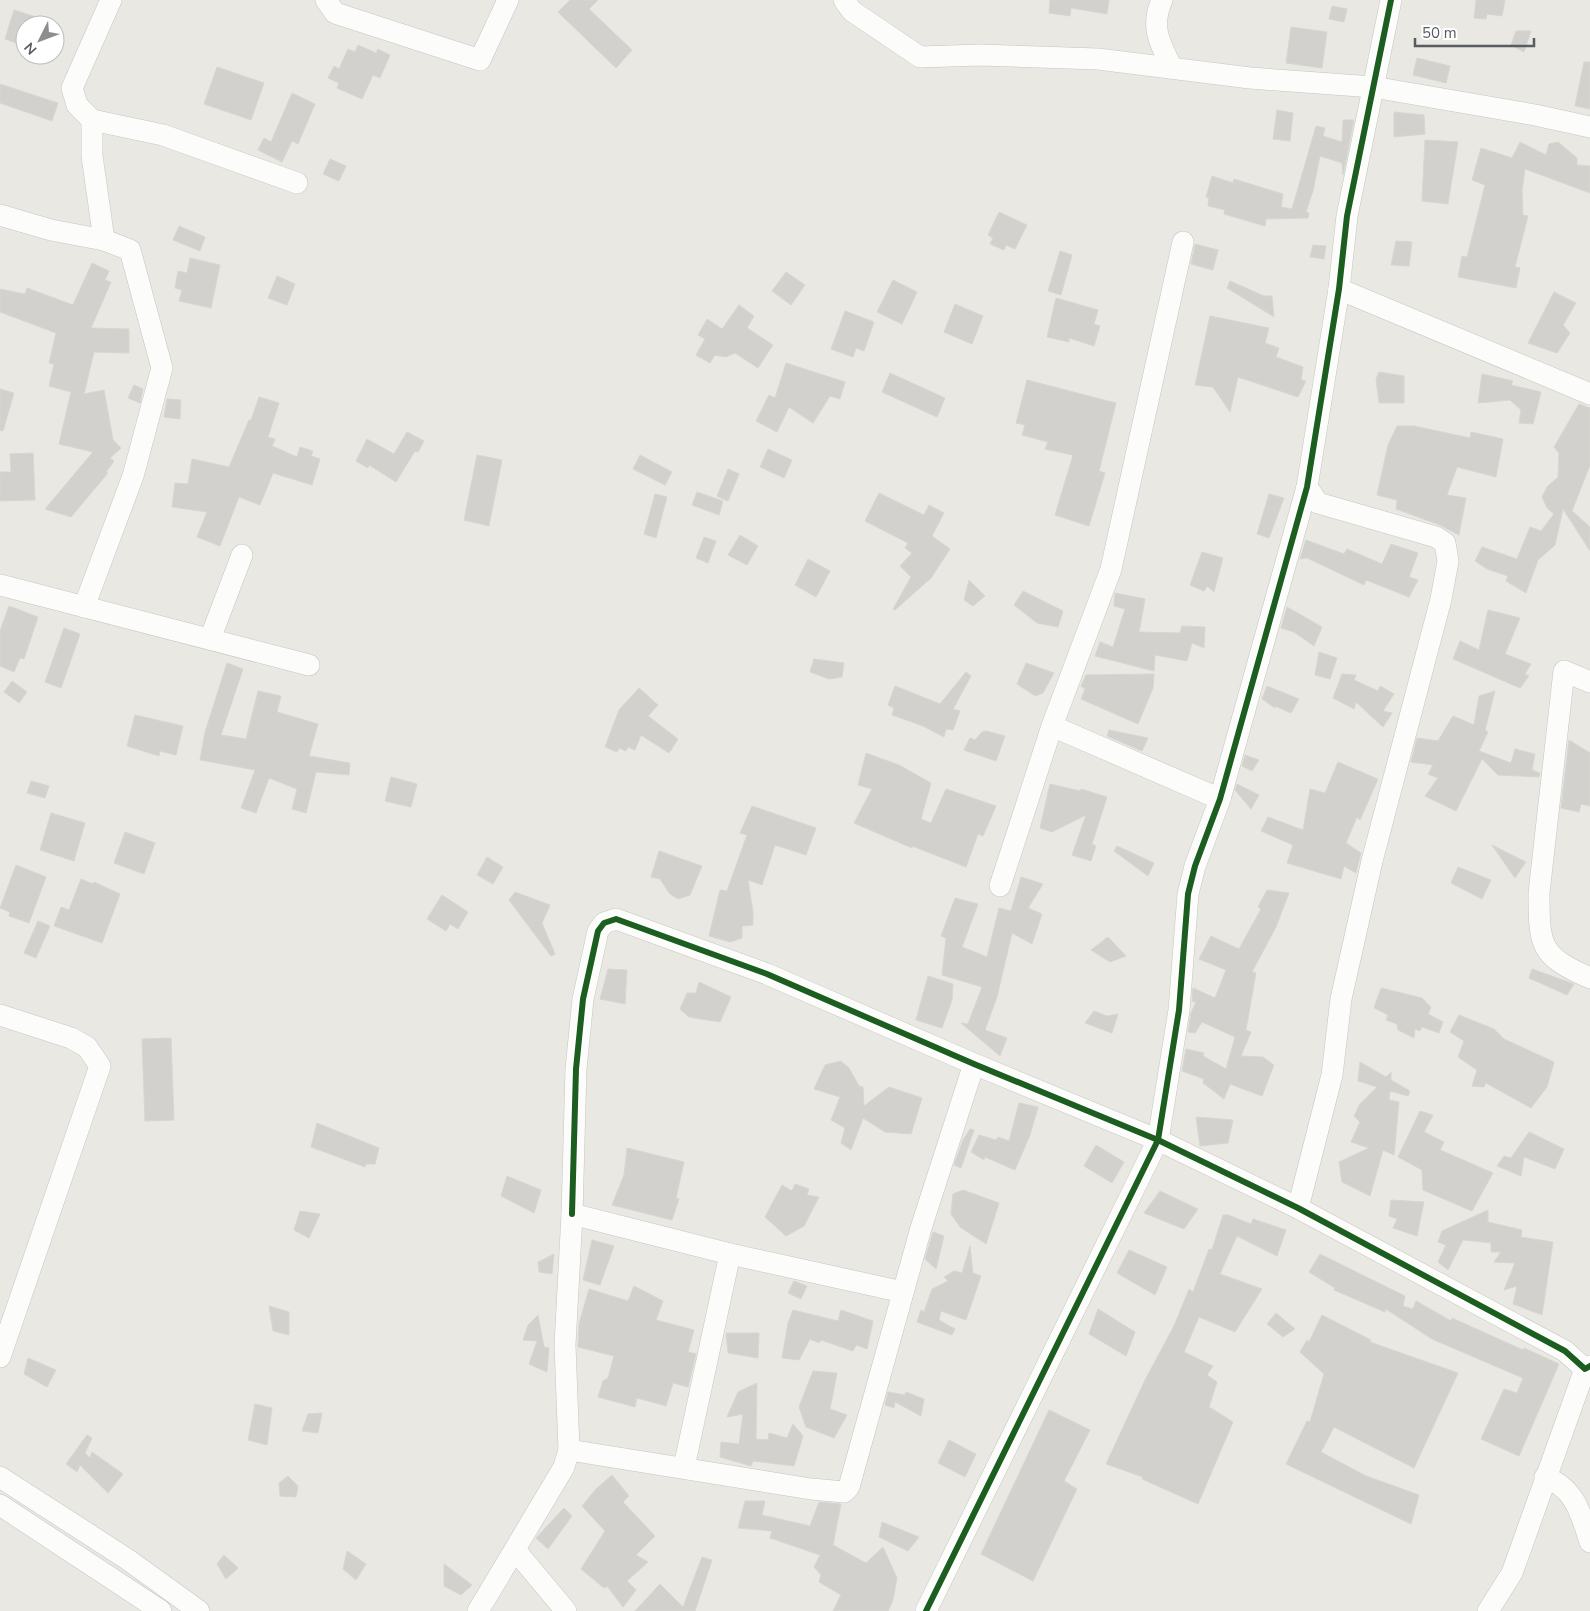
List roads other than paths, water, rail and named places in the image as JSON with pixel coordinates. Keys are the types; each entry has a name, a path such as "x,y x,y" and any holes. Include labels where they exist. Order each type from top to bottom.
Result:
{"street":[{"path":"111,0 72,88 77,105 92,120 164,135 297,183"},
{"path":"326,0 334,13 480,60 508,0"},
{"path":"844,0 852,11 920,57 980,54 1079,59 1250,78 1373,86 1535,115 1590,127"},
{"path":"1162,0 1158,8 1156,37 1172,68"},
{"path":"926,1611 1158,1140 1179,1010 1188,894 1195,866 1220,799 1307,487 1339,289 1347,216 1391,0"},
{"path":"92,120 92,156 104,240"},
{"path":"0,215 51,230 104,240 130,250 162,368 133,476 84,607"},
{"path":"1000,886 1052,726 1111,568 1183,242"},
{"path":"1339,289 1590,394"},
{"path":"1298,1208 1332,1075 1341,999 1355,935 1441,599 1448,560 1444,543 1436,537 1318,503 1307,487"},
{"path":"210,640 242,555"},
{"path":"0,585 309,665"},
{"path":"1590,682 1564,671 1562,702 1544,838 1539,930 1545,949 1557,961 1590,978"},
{"path":"1052,726 1220,799"},
{"path":"478,1611 564,1467 569,1450 565,1345 572,1214 576,1069 582,999 598,931 610,920 616,919 767,974 974,1064 1158,1140 1298,1208 1565,1351 1587,1367 1544,1477 1512,1573 1488,1611"},
{"path":"0,1014 71,1038 87,1047 100,1066 0,1356"},
{"path":"569,1450 684,1467 811,1490 844,1492 852,1481 921,1228 974,1064"},
{"path":"572,1214 730,1254 903,1292"},
{"path":"684,1467 730,1254"},
{"path":"0,1477 128,1559 199,1611"},
{"path":"1544,1477 1564,1487 1576,1502 1590,1542"},
{"path":"0,1505 161,1611"},
{"path":"515,1550 566,1611"}]}
